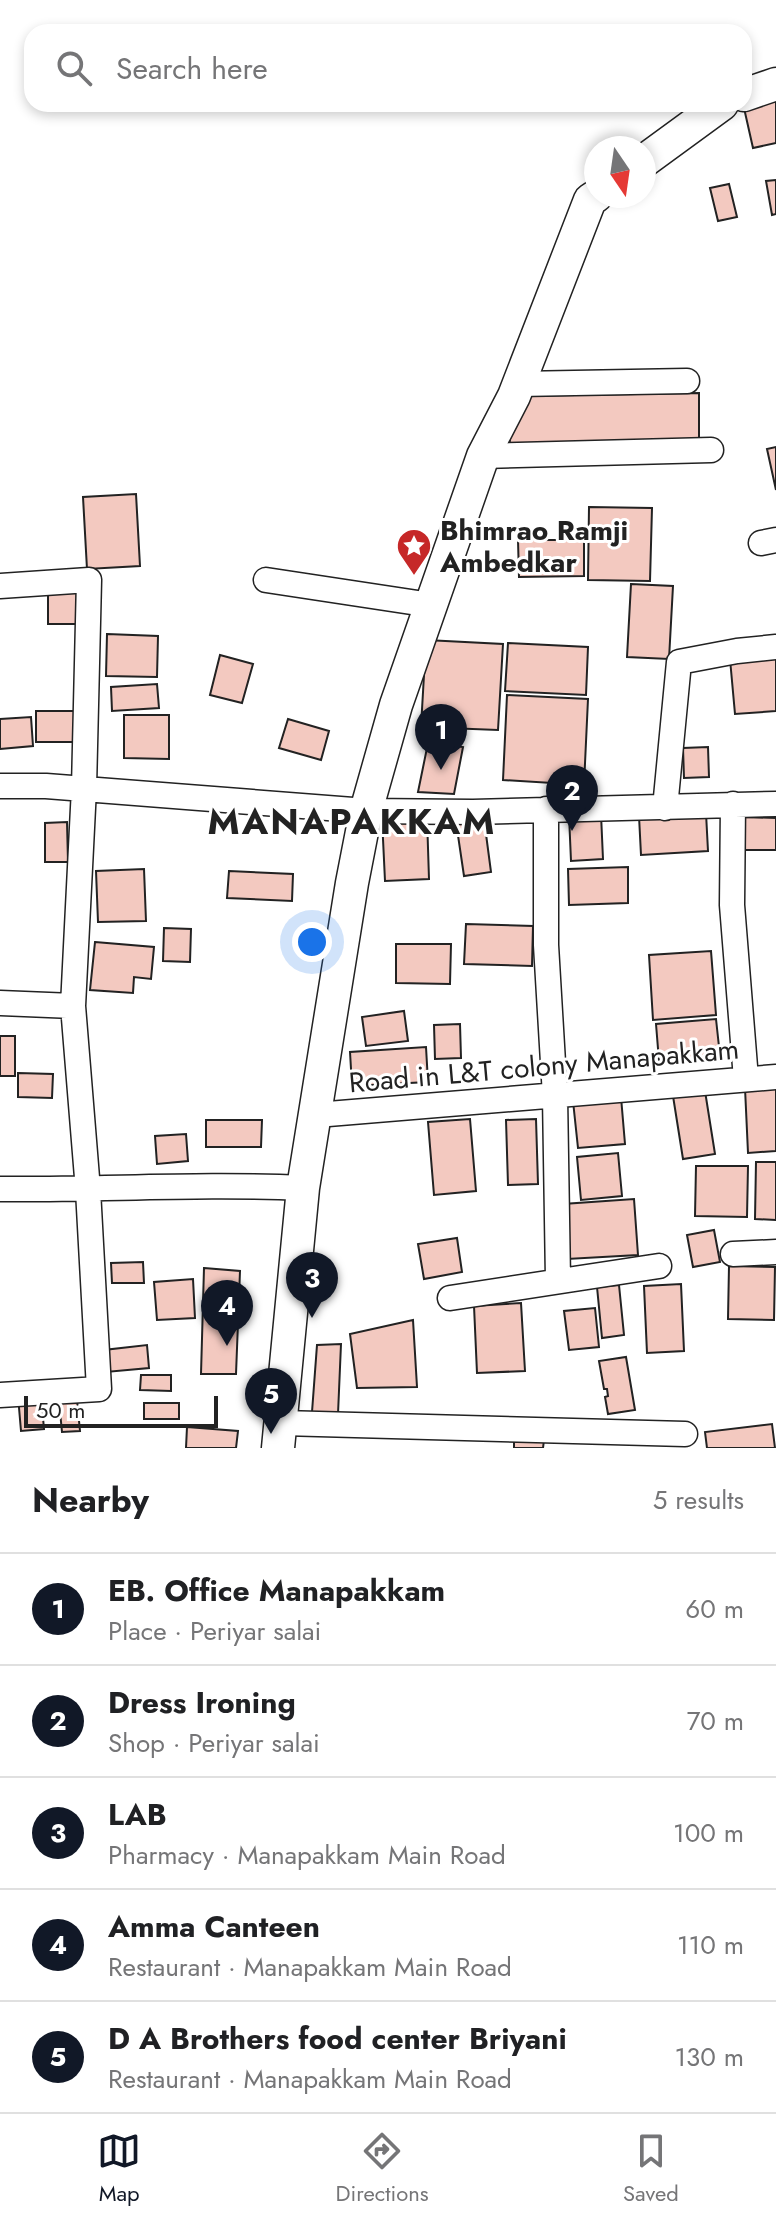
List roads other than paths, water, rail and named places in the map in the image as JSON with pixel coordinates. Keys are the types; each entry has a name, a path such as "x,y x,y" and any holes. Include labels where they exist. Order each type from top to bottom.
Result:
{"main road":[{"path":"752,92 776,84"},
{"path":"656,152 711,112"},
{"path":"280,1435 303,1188 366,811 396,705 483,456 518,384 587,208"}],"street":[{"path":"518,384 687,381"},
{"path":"483,456 711,450"},
{"path":"0,586 89,580 84,788 73,1006 88,1190 99,1389 0,1395"},
{"path":"266,580 431,605"},
{"path":"665,808 679,662 776,647"},
{"path":"0,786 84,788 366,811 473,812 776,804"},
{"path":"733,804 732,905 746,1079"},
{"path":"546,809 546,945 555,1096 558,1280"},
{"path":"0,1003 73,1006"},
{"name":"Road in L&T colony Manapakkam","path":"316,1115 776,1077"},
{"path":"0,1189 88,1190 245,1185 303,1188"},
{"path":"733,1254 776,1252"},
{"path":"450,1298 659,1266"},
{"path":"280,1435 685,1434"}],"place":[{"name":"Bhimrao Ramji Ambedkar","path":"414,577"},
{"name":"EB. Office Manapakkam","path":"441,770"},
{"name":"Dress Ironing","path":"572,831"},
{"name":"LAB","path":"312,1318"},
{"name":"Amma Canteen","path":"227,1346"},
{"name":"D A Brothers food center Briyani","path":"271,1434"}],"district":[{"name":"MANAPAKKAM","path":"352,821"}]}
